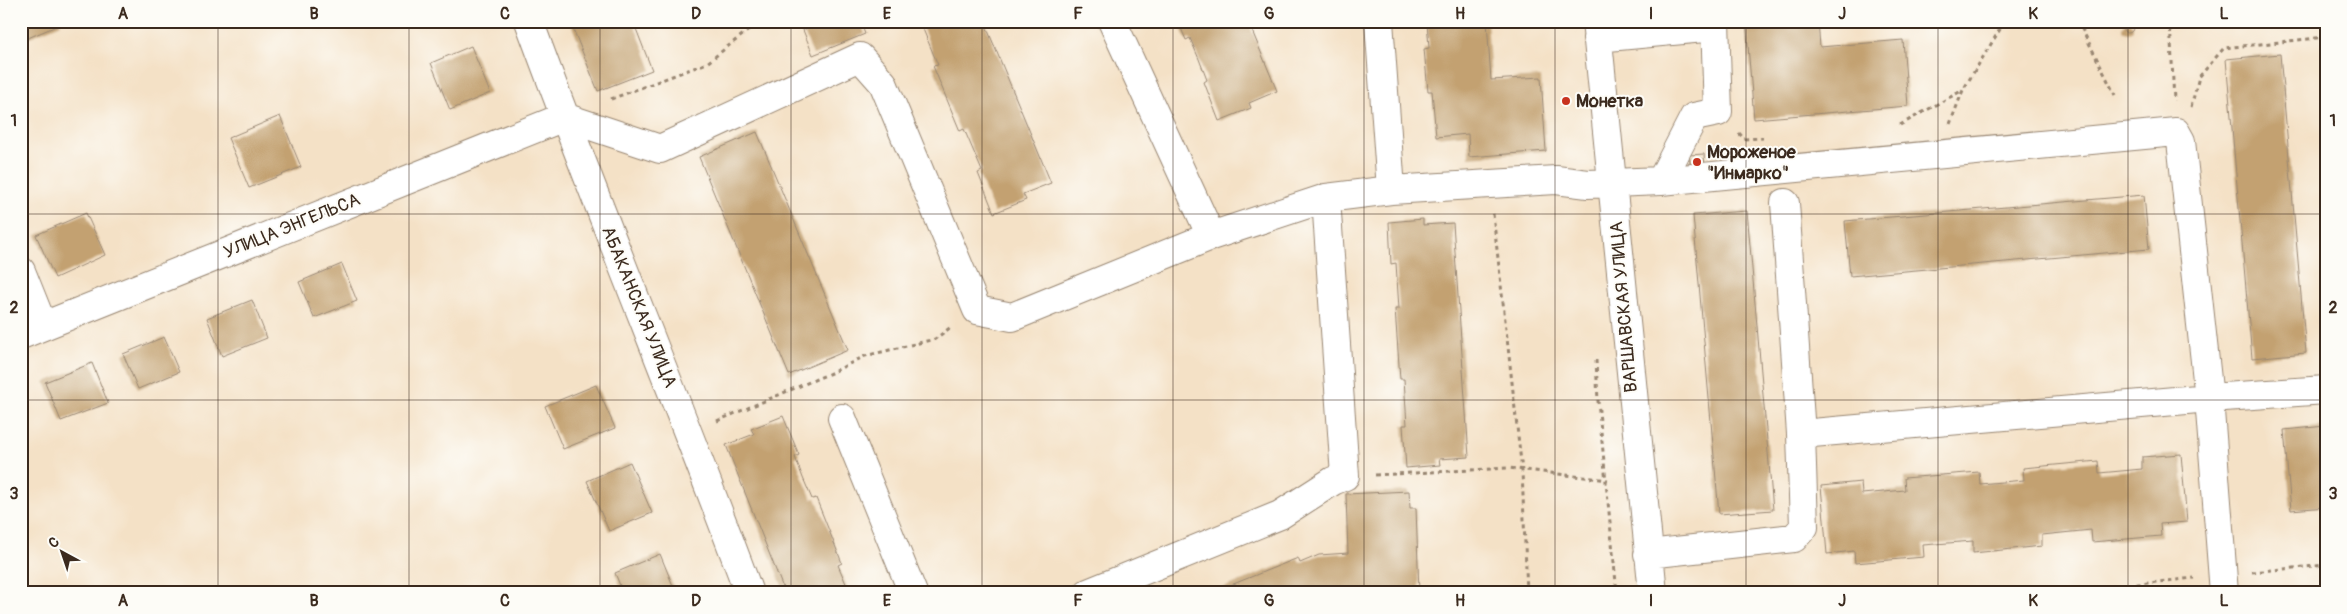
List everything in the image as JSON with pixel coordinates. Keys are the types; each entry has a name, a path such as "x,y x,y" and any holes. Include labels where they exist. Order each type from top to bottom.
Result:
{"street":[{"name":"АБАКАНСКАЯ УЛИЦА","path":"529,21 564,117 689,432 749,593"},
{"path":"1112,21 1211,236"},
{"path":"1379,21 1391,190"},
{"path":"1596,30 1715,24 1718,112 1694,117 1661,181"},
{"name":"ВАРШАВСКАЯ УЛИЦА","path":"1596,30 1653,593"},
{"path":"564,117 660,149 860,58 883,83 977,310 1012,317 1211,236 1326,198 1391,190 1556,180 1588,184 1661,181 2176,132 2181,141 2209,398 2224,593"},
{"name":"УЛИЦА ЭНГЕЛЬСА","path":"32,330 564,117"},
{"path":"1088,593 1280,515 1333,481 1345,476 1326,198"},
{"path":"1648,554 1794,538 1804,527 1801,434 1785,203"},
{"path":"21,271 32,330"},
{"path":"1801,434 2209,398 2326,390"},
{"path":"842,418 912,593"}],"path":[{"path":"608,100 707,63 760,21"},
{"path":"1939,155 1963,90 2005,21"},
{"path":"2078,21 2115,95"},
{"path":"2170,21 2172,74"},
{"path":"2181,141 2199,77 2224,48 2326,38"},
{"path":"1898,127 1963,90"},
{"path":"1489,184 1522,471 1527,593"},
{"path":"689,432 833,372 865,356 935,338 977,310"},
{"path":"1345,476 1509,468 1522,471 1642,482"}],"building":[{"path":"21,21 59,21 61,24 21,41"},
{"path":"570,21 633,21 652,70 598,91"},
{"path":"826,21 860,21 865,34 813,55 803,30"},
{"path":"915,21 984,21 1051,183 1023,194 1026,200 994,213 978,173 982,171 964,129 960,131 933,66 938,65 920,22 916,24"},
{"path":"1178,21 1248,21 1277,91 1249,103 1251,108 1219,121 1204,82 1207,80 1199,59 1190,38 1186,40"},
{"path":"1427,21 1487,21 1491,80 1541,77 1546,151 1469,157 1468,134 1436,137 1432,91 1428,91 1424,49 1429,48"},
{"path":"1746,21 1818,21 1820,47 1903,40 1908,106 1754,119"},
{"path":"2126,23 2130,23 2133,28 2132,32 2126,33 2123,30 2123,26"},
{"path":"471,46 490,93 450,110 431,63"},
{"path":"2280,54 2306,353 2252,358 2226,59"},
{"path":"280,116 301,167 249,188 228,138"},
{"path":"757,132 848,350 789,375 699,157"},
{"name":"Мороженое \"Инмарко\"","path":"1704,154 1705,168 1691,170 1689,155"},
{"path":"2144,195 2149,249 1850,276 1845,221"},
{"path":"1747,211 1773,510 1719,514 1693,215"},
{"path":"86,213 105,255 55,278 36,235"},
{"path":"1423,219 1423,225 1453,223 1469,457 1439,459 1440,465 1406,468 1403,425 1407,425 1404,379 1400,379 1395,309 1399,309 1396,263 1391,264 1389,222"},
{"path":"342,264 357,301 314,318 299,282"},
{"path":"252,300 267,338 222,356 207,318"},
{"path":"164,337 179,372 138,389 123,354"},
{"path":"92,363 108,403 61,421 45,382"},
{"path":"596,385 615,428 563,449 545,406"},
{"path":"783,416 799,455 795,457 812,499 816,498 842,563 838,565 850,593 785,593 726,445 754,434 751,429"},
{"path":"2326,426 2326,507 2291,510 2284,430"},
{"path":"2181,454 2187,522 2160,524 2161,536 2092,542 2091,530 2042,535 2042,546 1973,553 1973,541 1923,545 1924,557 1855,563 1854,551 1827,554 1821,486 1861,482 1862,494 1905,490 1904,478 1979,472 1980,484 2024,480 2023,468 2098,461 2099,473 2142,469 2142,457"},
{"path":"630,462 652,513 609,531 587,481"},
{"path":"1409,491 1410,508 1416,508 1419,593 1211,593 1298,558 1300,563 1319,555 1348,553 1346,494"},
{"path":"660,554 676,593 623,593 615,573"}],"place":[{"name":"Монетка","path":"1566,101"},
{"name":"Мороженое \"Инмарко\"","path":"1697,162"}]}
